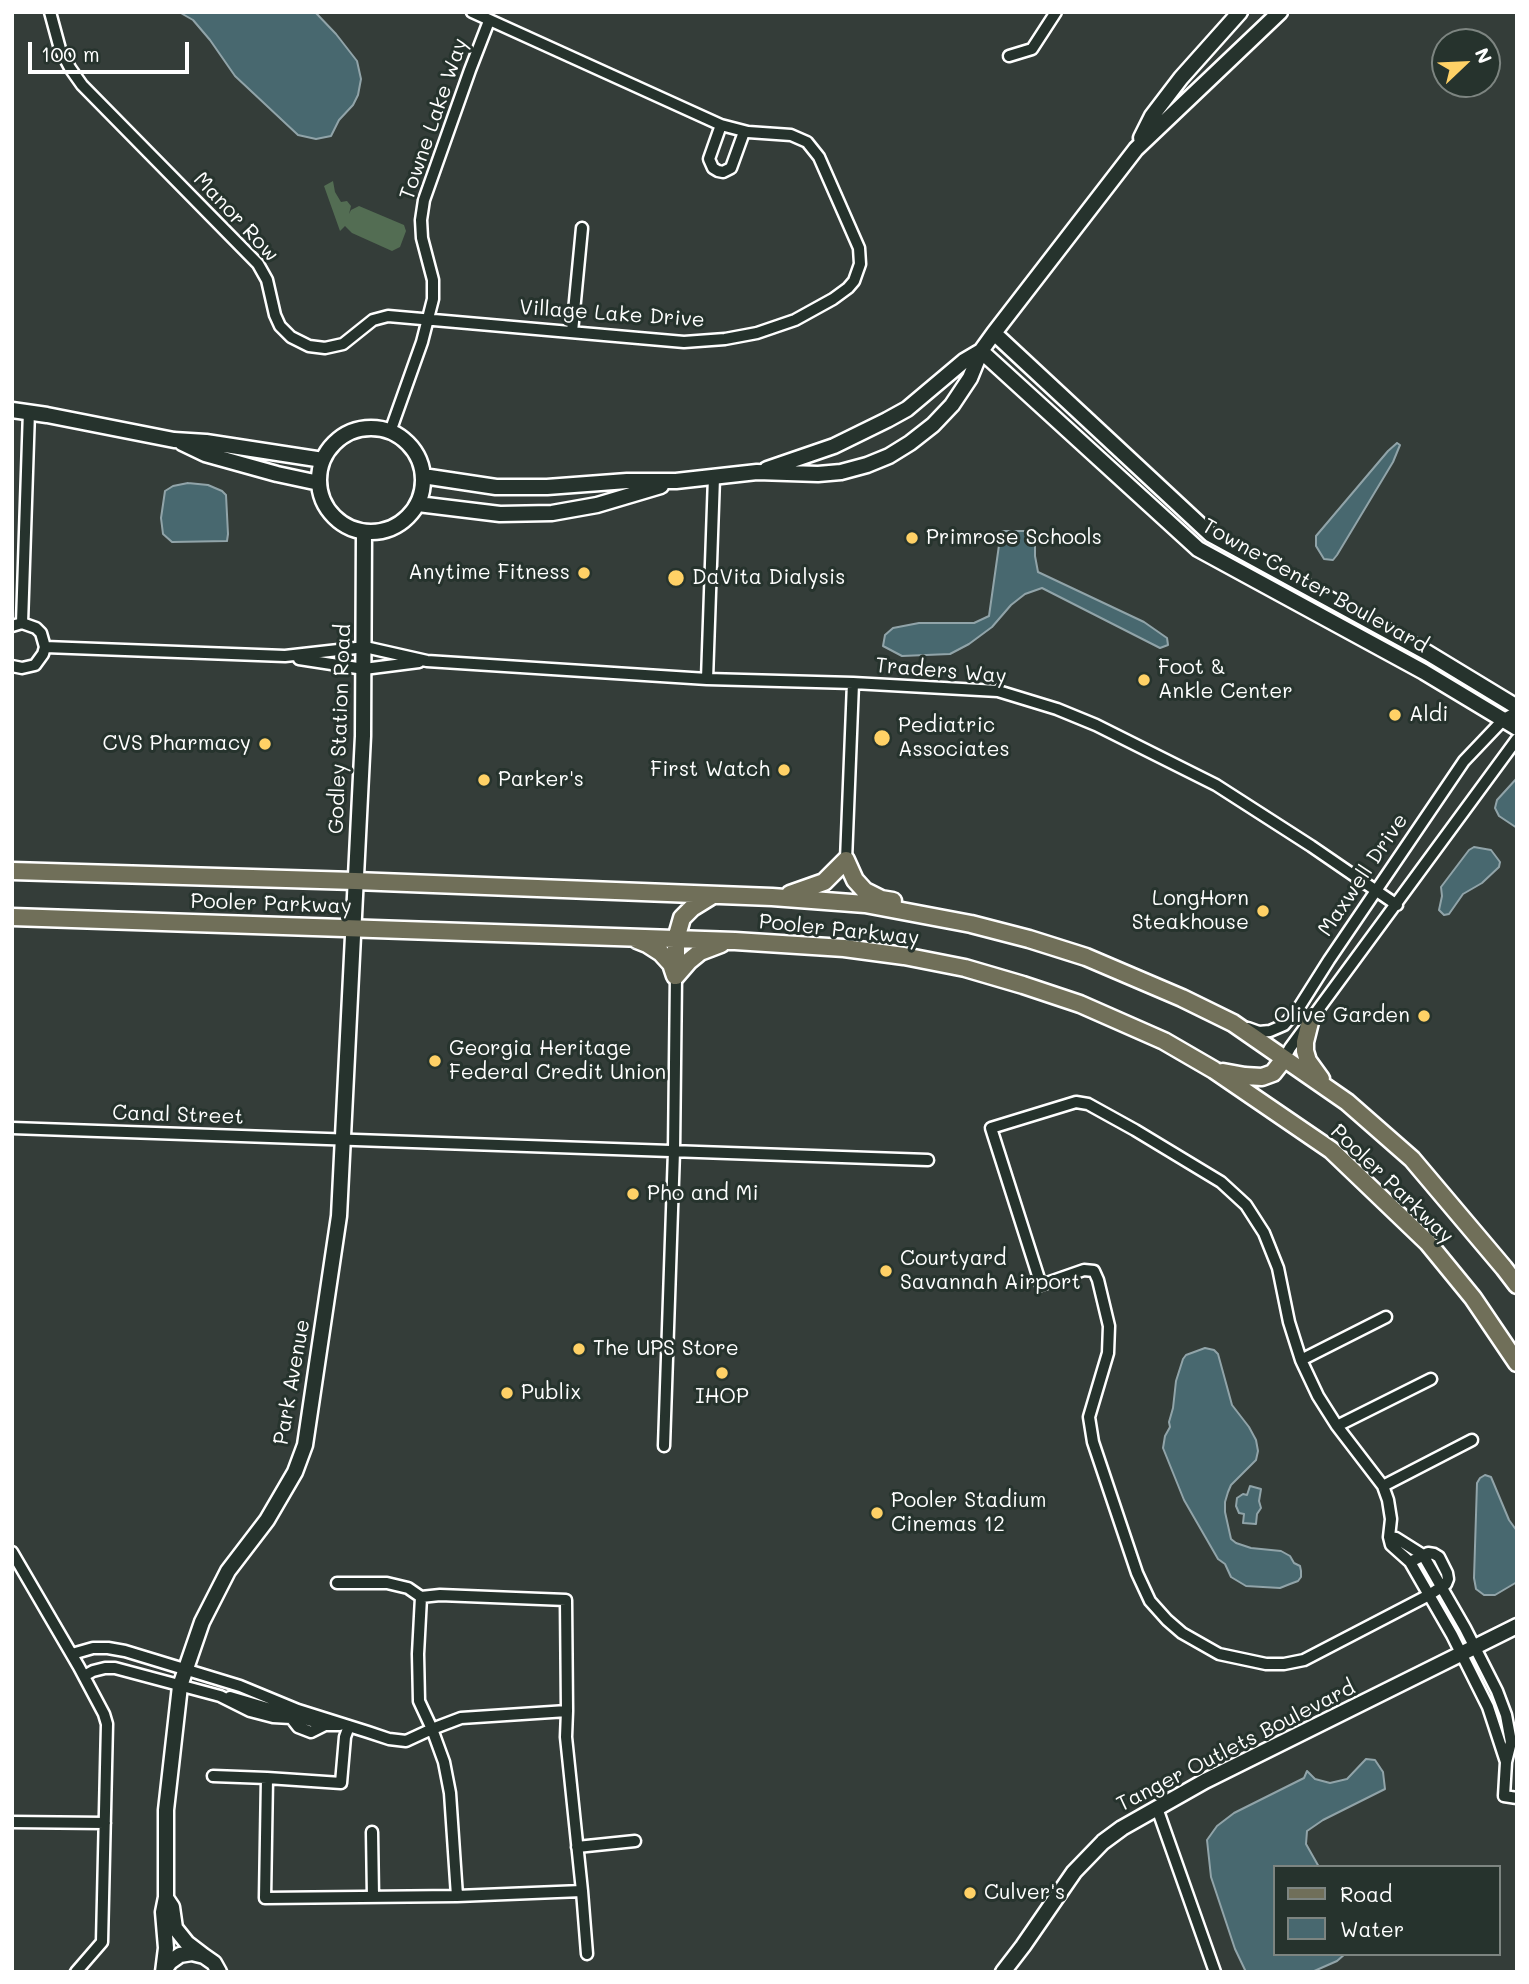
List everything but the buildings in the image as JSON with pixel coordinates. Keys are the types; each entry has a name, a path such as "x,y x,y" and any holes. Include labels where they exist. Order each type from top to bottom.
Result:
{"main road":[{"path":"772,897 802,891 824,882 846,860 855,880 865,891 881,899 933,908 958,921"},
{"name":"Pooler Parkway","path":"12,871 772,897 865,904 958,921 1029,939 1086,957 1233,1023 1328,1089 1363,1115 1412,1159 1517,1286"},
{"path":"676,976 676,939 682,918 713,895"},
{"name":"Pooler Parkway","path":"12,917 735,941 844,948 965,968 1080,1004 1164,1041 1214,1070 1331,1150 1428,1243 1472,1298 1517,1363"},
{"path":"628,937 661,953 671,964 676,976"},
{"path":"676,976 700,952 735,941"},
{"path":"1311,1022 1305,1051 1308,1061 1328,1089"},
{"path":"1214,1070 1262,1077 1273,1073 1284,1059"}],"street":[{"name":"Manor Row","path":"50,12 55,36 63,55 82,85 258,264 267,280 276,318 287,334 305,345 325,348 347,342 380,317 429,319"},
{"name":"Village Lake Drive","path":"429,319 684,341 736,338 795,320 825,304 852,284 860,264 859,248 817,153 807,142 795,136 744,132 721,125 472,12"},
{"path":"1009,56 1031,49 1056,12"},
{"path":"1136,149 1152,116 1181,78 1240,12"},
{"path":"423,476 496,487 547,487 627,481 676,481 757,472 818,474 867,465 888,456 933,425 952,405 970,378 981,351 1136,149 1280,12"},
{"name":"Towne Lake Way","path":"390,432 429,319 434,285 423,244 421,220 424,200 489,20"},
{"path":"721,125 709,159 711,166 718,171 731,168 744,132"},
{"path":"572,331 582,228"},
{"name":"Towne Center Boulevard","path":"994,333 1210,534 1423,650 1512,713 1517,728"},
{"path":"757,472 834,446 887,420 906,409 981,351"},
{"name":"Towne Center Boulevard","path":"981,351 1198,549 1424,672 1512,713"},
{"path":"12,410 29,411 174,440 206,442 323,460"},
{"path":"12,666 22,668 35,665 43,654 44,647 41,633 36,628 17,624 29,411"},
{"path":"377,428 390,432 403,439 420,462 423,476 418,503 408,517 395,526 380,531 364,532 347,526 333,515 323,500 319,483 323,460 339,439 351,432 377,428"},
{"path":"174,440 205,454 319,483"},
{"path":"708,679 714,477"},
{"path":"418,503 500,514 552,513 597,505 676,481"},
{"name":"Godley Station Road","path":"352,928 363,736 364,532"},
{"path":"44,647 285,656"},
{"name":"Traders Way","path":"285,656 365,648 427,661 708,679 998,691 1057,709 1107,730 1216,785 1396,905"},
{"name":"Traders Way","path":"285,656 364,669 427,661"},
{"path":"846,860 853,683"},
{"name":"Maxwell Drive","path":"1233,1023 1259,1032 1284,1025 1298,1009 1464,761 1512,713"},
{"name":"Maxwell Drive","path":"1284,1059 1517,739"},
{"name":"Park Avenue","path":"163,1972 166,1948 163,1912 166,1897 166,1810 180,1686 202,1622 228,1571 267,1520 295,1472 305,1445 339,1216 352,928"},
{"path":"664,1446 674,1151 676,976"},
{"path":"1410,1562 1423,1555 1434,1554 1439,1557 1448,1579 1441,1588 1429,1595 1304,1660 1266,1664 1219,1654 1182,1633 1167,1620 1150,1601 1137,1573 1093,1442 1089,1417 1108,1353 1110,1326 1098,1280 1094,1271 1084,1270 1041,1285 991,1128 1076,1102 1088,1104 1221,1182 1246,1205 1264,1233 1278,1268 1289,1322 1301,1360 1318,1396 1337,1426 1383,1486 1391,1519 1391,1545 1410,1562 1429,1595 1497,1691 1506,1715 1511,1742 1506,1762 1504,1796 1517,1798"},
{"name":"Canal Street","path":"12,1128 928,1160"},
{"path":"1301,1360 1386,1317"},
{"path":"1337,1426 1431,1379"},
{"path":"1383,1486 1472,1440"},
{"path":"1389,1537 1396,1538 1423,1555"},
{"path":"12,1552 15,1563 72,1654 107,1724 102,1942 76,1972"},
{"path":"337,1583 387,1583 408,1588 421,1597 440,1595 566,1600 566,1737 587,1954"},
{"path":"1441,1588 1468,1651 1506,1762"},
{"path":"421,1597 419,1701 444,1762 450,1793 457,1896"},
{"name":"Tanger Outlets Boulevard","path":"1003,1972 1062,1887 1089,1855 1122,1828 1205,1781 1515,1627"},
{"path":"72,1654 93,1648 108,1648 240,1686 298,1710 389,1739 406,1741 461,1718 567,1712"},
{"path":"84,1676 93,1671 115,1668 219,1696 250,1711 272,1717 290,1718 298,1727 311,1732 325,1726 347,1725"},
{"path":"213,1776 341,1783 347,1725"},
{"path":"267,1778 265,1898 457,1896 582,1891"},
{"path":"1157,1808 1215,1972"},
{"path":"12,1822 105,1824"},
{"path":"373,1832 373,1897"},
{"path":"577,1847 635,1841"},
{"name":"Park Avenue","path":"166,1897 172,1907 175,1928 187,1943 214,1963 219,1972"},
{"path":"163,1972 170,1962 180,1955 192,1953 204,1956"}],"green space":[{"path":"333,181 341,202 347,201 351,206 349,214 359,206 404,225 406,231 400,247 392,251 352,233 345,226 340,231 324,186"}],"water":[{"path":"179,12 315,12 357,61 361,79 358,95 339,120 331,136 316,139 298,135 235,76 193,20"},
{"path":"1397,443 1400,445 1393,462 1337,555 1333,560 1324,559 1316,546 1316,536"},
{"path":"188,483 208,485 226,495 227,541 172,542 163,534 161,518 165,491"},
{"path":"1001,531 1035,531 1038,572 1144,622 1167,638 1168,645 1160,648 1042,588 1025,594 1011,605 992,627 950,654 902,656 883,646 885,635 893,628 919,623 974,623 989,616"},
{"path":"1517,778 1517,828 1499,816 1495,808 1497,800"},
{"path":"1474,847 1491,850 1500,862 1499,867 1482,883 1463,894 1449,914 1444,915 1439,910 1441,887"},
{"path":"1205,1348 1218,1354 1232,1405 1249,1427 1258,1451 1256,1460 1231,1485 1228,1492 1225,1512 1231,1539 1251,1548 1281,1551 1300,1566 1301,1577 1298,1581 1280,1588 1246,1586 1231,1577 1184,1500 1163,1448 1170,1427 1176,1381 1183,1359 1186,1355"},
{"path":"1485,1475 1491,1477 1509,1520 1517,1531 1517,1582 1495,1595 1484,1595 1476,1589 1474,1578 1477,1483"},
{"path":"1250,1486 1261,1489 1261,1508 1256,1524 1243,1523 1244,1514 1239,1513 1236,1506 1237,1498 1243,1494 1247,1495"},
{"path":"1366,1759 1375,1760 1383,1772 1385,1789 1307,1831 1306,1844 1318,1865 1274,1865 1274,1956 1343,1956 1312,1972 1246,1972 1235,1949 1211,1877 1207,1840 1217,1826 1234,1813 1304,1778 1307,1771 1315,1779 1330,1783 1347,1779"}],"place":[{"name":"Primrose Schools","path":"912,538"},
{"name":"Anytime Fitness","path":"584,573"},
{"name":"DaVita Dialysis","path":"676,578"},
{"name":"Foot & Ankle Center","path":"1144,680"},
{"name":"Aldi","path":"1395,715"},
{"name":"Pediatric Associates","path":"882,738"},
{"name":"CVS Pharmacy","path":"265,744"},
{"name":"First Watch","path":"784,770"},
{"name":"Parker's","path":"484,780"},
{"name":"LongHorn Steakhouse","path":"1263,911"},
{"name":"Olive Garden","path":"1424,1016"},
{"name":"Georgia Heritage Federal Credit Union","path":"435,1061"},
{"name":"Pho and Mi","path":"633,1194"},
{"name":"Courtyard Savannah Airport","path":"886,1271"},
{"name":"The UPS Store","path":"579,1349"},
{"name":"IHOP","path":"722,1373"},
{"name":"Publix","path":"507,1393"},
{"name":"Pooler Stadium Cinemas 12","path":"877,1513"},
{"name":"Culver's","path":"970,1893"}]}
